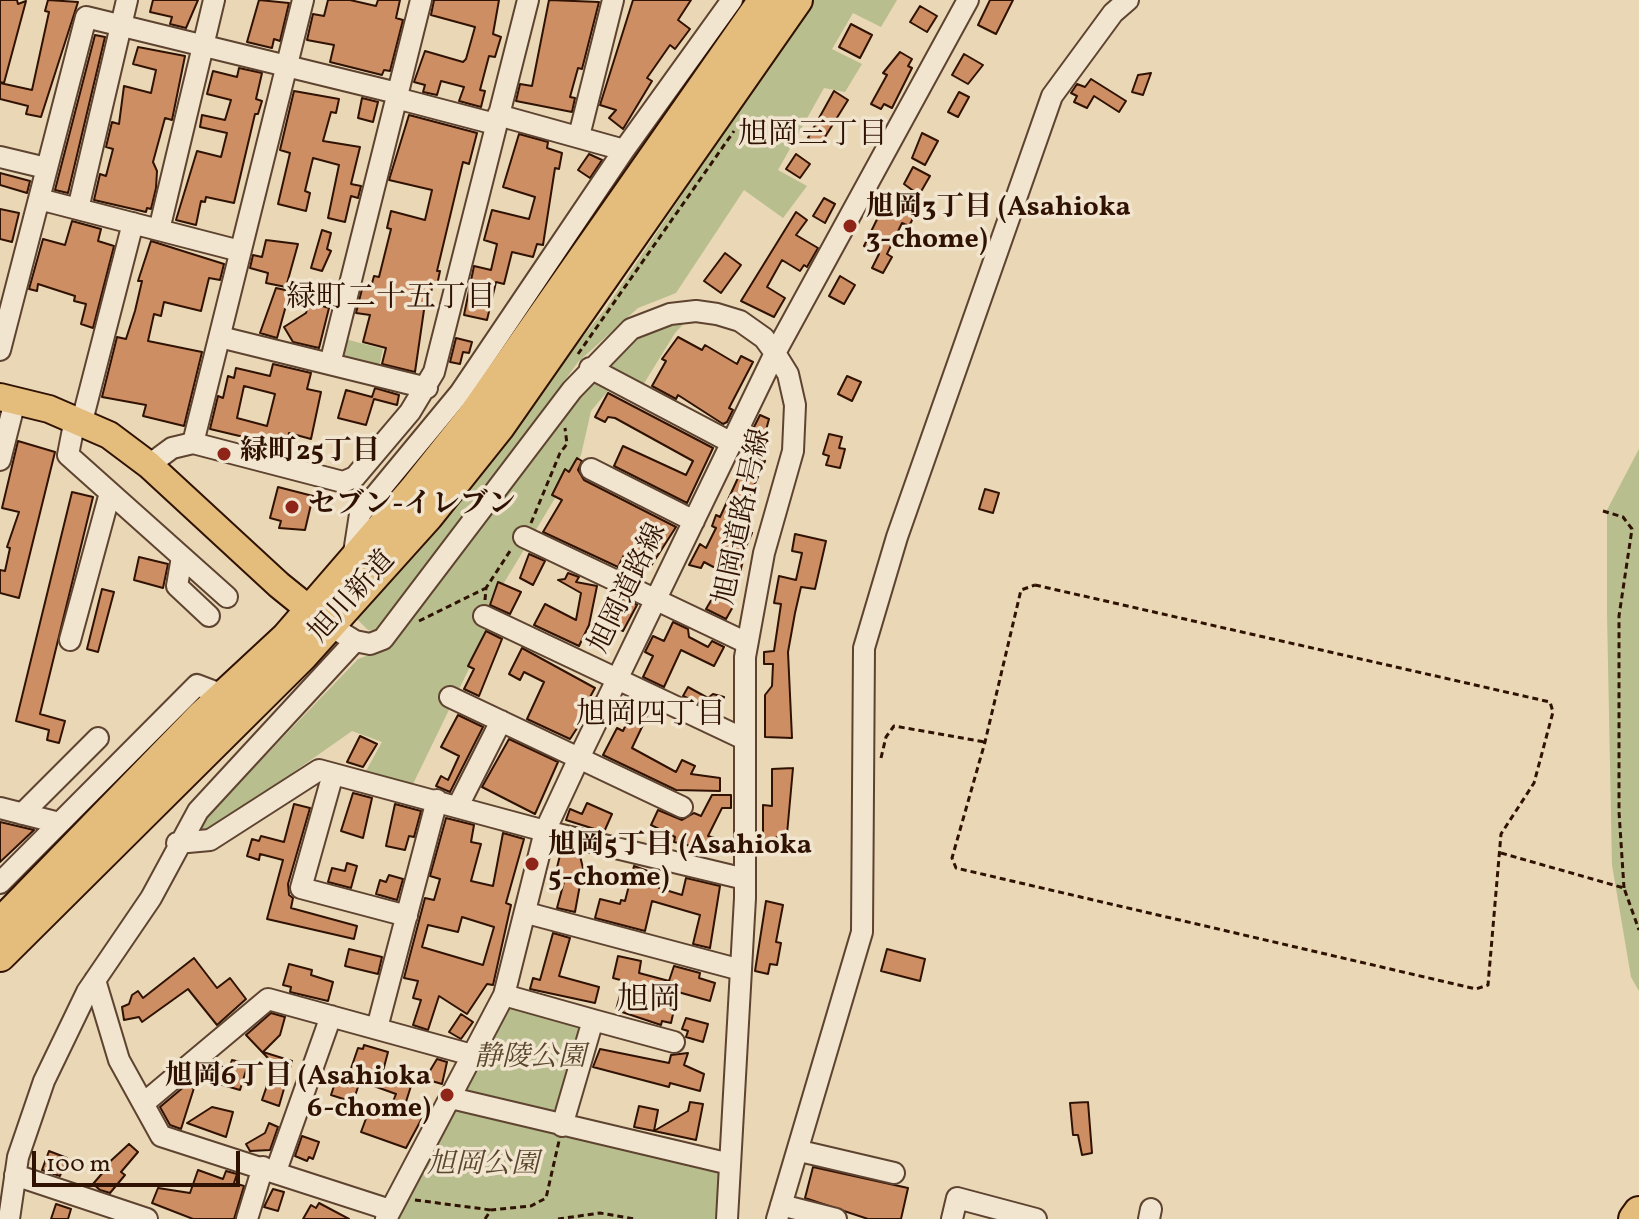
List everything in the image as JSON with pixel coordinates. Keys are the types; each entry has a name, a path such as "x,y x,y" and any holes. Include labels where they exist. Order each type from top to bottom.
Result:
{"highway":[{"name":"旭川新道","path":"0,924 226,696 320,618 353,559 473,416 764,0"},
{"name":"旭川新道","path":"0,956 320,618 428,516 499,427 797,0"},
{"path":"1634,1219 1639,1212"}],"main road":[{"path":"8,399 78,420 109,435 149,465 320,618"}],"street":[{"path":"78,209 127,0"},
{"path":"159,230 214,0"},
{"path":"193,443 303,0"},
{"path":"330,364 421,0"},
{"path":"149,465 172,448 193,443 343,482 355,477 427,388 528,0"},
{"path":"579,136 613,0"},
{"path":"353,559 360,514 460,393 624,150 732,0"},
{"name":"旭岡道路線","path":"391,1209 504,995 527,913 545,831 579,758 775,353 968,0"},
{"path":"836,1219 779,1212 800,1151 862,932 864,648 897,537 1052,96 1113,13 1128,0"},
{"path":"0,350 86,17 397,96 579,136 624,150"},
{"path":"0,157 46,168"},
{"path":"39,199 240,251"},
{"path":"133,223 68,455 227,597"},
{"name":"旭岡道路1号線","path":"383,639 590,368 631,329 651,319 696,311 740,321 764,338 788,374 795,405 793,451 764,553 747,643 745,879 727,1219"},
{"path":"220,337 427,388"},
{"path":"590,368 732,443"},
{"path":"2,446 8,399"},
{"path":"591,469 694,521"},
{"path":"70,640 110,493"},
{"path":"524,537 747,643"},
{"path":"182,557 177,586 209,616"},
{"path":"484,616 744,739"},
{"path":"320,618 355,641 370,644 383,639"},
{"path":"9,1219 11,1164 44,1081 95,980 151,898 177,843 198,811 355,641"},
{"path":"0,883 197,685 226,696"},
{"path":"450,697 682,807"},
{"path":"458,806 501,721"},
{"path":"22,814 98,738"},
{"path":"177,843 210,840 319,770 545,831 745,879"},
{"path":"333,774 301,888 407,916"},
{"path":"377,1028 437,800"},
{"path":"0,808 59,823"},
{"path":"527,913 741,970"},
{"path":"95,980 119,1060 161,1136 391,1209"},
{"path":"504,995 674,1042"},
{"path":"144,1103 268,999 472,1055"},
{"path":"247,1219 331,1016"},
{"path":"562,1126 593,1020"},
{"path":"451,1098 730,1164"},
{"path":"800,1151 894,1173"},
{"path":"11,1164 147,1219"},
{"path":"952,1219 957,1198 1036,1219"}],"path":[{"path":"565,428 567,444"},
{"path":"1603,511 1623,517 1632,529 1619,616 1619,812 1624,888 1639,930"},
{"path":"1035,585 1550,702 1553,712 1534,783 1501,834 1488,985 1476,989 956,868 952,858 985,742 1021,590 1035,585"},
{"path":"383,639 486,588"},
{"path":"880,766 886,737 894,726 985,742"},
{"path":"1501,853 1624,888"},
{"path":"391,1209 491,1210 531,1206 546,1198 562,1126"},
{"path":"485,1219 491,1210"},
{"path":"558,1219 600,1213 635,1219"}],"green space":[{"path":"813,0 897,0 881,27 853,13 832,49 862,64 845,92 824,88 778,170 807,186 783,218 744,190 676,293 638,308 578,362 384,631 368,630 356,618 606,308"},
{"path":"696,311 675,333 640,390 618,379 591,411 581,455 493,601 497,611 413,784 366,771 382,742 352,731 214,828 197,834 202,822 358,659 391,647 572,390 614,344"},
{"path":"345,339 383,349 379,367 346,360 341,352"},
{"path":"1639,449 1639,991 1631,977 1612,865 1607,510"},
{"name":"静陵公園","path":"509,1004 586,1023 560,1118 465,1091"},
{"name":"旭岡公園","path":"455,1111 561,1130 723,1170 719,1219 394,1219"}],"building":[{"path":"0,0 17,0 18,4 26,1 4,83 0,82"},
{"path":"48,0 78,2 41,117 26,114 28,106 0,99 0,83 32,90 49,12 45,11"},
{"path":"153,0 198,0 186,28 170,24 172,17 150,12"},
{"path":"259,0 289,3 280,41 274,39 272,48 247,42"},
{"path":"328,0 350,0 376,6 378,0 400,0 396,18 403,20 390,71 384,70 382,75 330,62 334,45 307,40 313,14 324,16"},
{"path":"434,0 499,0 493,34 501,37 495,57 489,56 480,90 485,91 481,107 459,101 464,87 441,81 437,95 423,92 425,85 414,82 425,51 463,62 475,27 431,15"},
{"path":"549,0 599,2 582,69 578,68 570,97 575,98 572,112 516,101 520,84 532,86"},
{"path":"633,0 691,0 678,20 690,29 675,49 670,45 647,78 652,81 623,129 609,118 616,110 600,105"},
{"path":"990,0 1013,0 996,34 978,25"},
{"path":"920,6 937,16 927,32 910,22"},
{"path":"851,24 872,35 860,58 839,47"},
{"path":"95,35 105,37 68,193 55,190"},
{"path":"138,47 185,56 172,120 165,118 153,162 157,171 156,188 151,209 147,208 146,212 94,200 100,174 106,176 113,149 106,147 112,122 119,124 124,86 151,93 156,70 133,64"},
{"path":"900,52 912,59 908,66 912,68 892,108 884,104 881,109 871,104 887,75 883,73"},
{"path":"964,54 983,65 968,84 952,75"},
{"path":"239,68 262,73 256,99 262,101 258,114 255,114 234,203 206,197 205,202 201,201 196,225 176,220 197,151 221,157 227,133 200,127 202,115 225,120 231,100 207,94 213,71 237,77"},
{"path":"1151,73 1143,95 1132,92 1138,75"},
{"path":"1091,79 1126,101 1119,112 1094,96 1087,108 1074,102 1077,96 1071,93 1077,84 1085,87"},
{"path":"294,91 339,99 336,113 331,112 323,141 360,147 351,184 361,186 358,198 351,196 345,222 328,218 339,165 313,158 305,191 310,193 306,211 278,204 290,153 280,150"},
{"path":"834,91 848,100 820,145 808,138"},
{"path":"959,92 969,97 958,117 948,112"},
{"path":"362,98 378,102 373,122 358,118"},
{"path":"409,115 477,133 469,164 463,162 437,271 440,271 437,285 433,284 428,304 425,303 415,372 382,364 386,348 363,342 370,315 356,313 363,285 371,287 374,276 379,277 391,229 387,228 391,211 425,220 432,190 389,180"},
{"path":"922,133 938,141 925,165 912,158"},
{"path":"519,134 548,142 547,148 562,153 559,169 555,168 543,245 537,244 533,257 512,252 504,284 496,282 487,320 464,315 474,266 491,270 497,244 484,240 492,210 529,219 535,197 503,187"},
{"path":"589,154 602,160 590,178 578,170"},
{"path":"796,154 810,164 800,178 786,169"},
{"path":"913,167 930,176 919,195 904,184"},
{"path":"0,173 30,181 27,193 0,185"},
{"path":"824,198 835,204 825,223 813,216"},
{"path":"907,198 920,205 909,226 902,223 887,254 892,257 883,273 872,268 879,254 864,246 884,205 899,213"},
{"path":"0,209 19,213 12,242 0,239"},
{"path":"796,212 807,220 796,235 818,248 807,267 804,265 800,271 782,260 767,287 785,298 774,317 741,301"},
{"path":"72,221 101,229 98,241 114,246 93,328 81,324 86,304 74,301 75,296 38,284 37,291 29,289 43,239 65,245"},
{"path":"322,230 331,233 327,249 331,251 322,271 311,268"},
{"path":"266,240 298,244 286,287 266,283 268,273 250,268 253,255 262,257"},
{"path":"151,241 224,264 220,280 209,278 201,311 164,302 161,316 154,314 148,341 202,352 184,426 143,416 146,405 102,397 117,337 126,339 135,311 142,281 138,281"},
{"path":"725,253 741,265 721,293 704,281"},
{"path":"840,276 855,285 844,304 829,296"},
{"path":"276,288 290,291 277,338 260,333"},
{"path":"309,302 329,308 319,348 293,342 284,327 306,313"},
{"path":"678,337 702,350 705,345 737,364 741,356 753,362 729,408 733,410 727,422 723,424 678,395 676,399 652,386 666,361 662,359"},
{"path":"456,338 472,342 469,353 463,352 460,364 450,362"},
{"path":"273,364 311,373 307,389 321,392 311,439 289,433 286,447 210,429 218,396 223,398 228,376 234,378 236,368 270,376","holes":["244,386 275,394 267,426 237,418"]},
{"path":"847,376 861,382 852,401 838,394"},
{"path":"375,388 399,395 397,405 374,399 366,425 338,418 346,390 372,397"},
{"path":"608,393 713,448 687,503 614,466 623,446 686,475 693,461 615,418 608,417 605,422 595,417"},
{"path":"760,415 769,419 763,441 750,435"},
{"path":"829,434 842,437 839,448 845,449 840,468 826,465 829,456 823,454"},
{"path":"18,441 55,452 19,598 0,593 0,570 5,571 10,548 7,547 19,512 2,508"},
{"path":"749,454 765,461 736,526 752,533 740,560 743,561 738,579 720,574 721,571 704,562 701,568 689,565 700,544 706,548 716,528 712,526 716,515 720,517"},
{"path":"577,458 582,461 578,470 584,480 676,527 651,566 625,553 618,567 543,532 562,500 552,495 565,469 569,472"},
{"name":"セブン-イレブン","path":"278,487 313,496 305,530 279,528 281,521 270,518"},
{"path":"985,489 999,493 993,513 979,509"},
{"path":"72,492 93,497 40,714 65,721 59,743 47,740 49,730 16,721"},
{"path":"795,534 826,541 815,589 801,587 788,652 792,738 765,737 765,695 772,686 773,664 764,664 764,652 774,651 781,604 774,603 779,576 796,580 802,553 792,551"},
{"path":"529,554 545,561 533,585 520,578"},
{"path":"139,557 168,564 163,588 134,580"},
{"path":"568,573 579,577 576,582 597,586 589,625 579,646 534,625 545,604 576,620 581,593 558,580 565,579"},
{"path":"498,582 521,592 510,614 490,605"},
{"path":"102,589 114,592 98,652 87,649"},
{"path":"716,592 735,603 726,619 706,609"},
{"path":"623,598 637,605 623,631 609,624"},
{"path":"673,622 688,629 689,637 708,647 712,641 724,647 714,666 681,650 664,687 643,677 653,656 645,652 653,636 664,641"},
{"path":"486,631 502,639 479,696 464,689 474,669 468,666"},
{"path":"522,648 595,688 579,717 583,719 570,739 527,719 544,682 524,672 520,680 509,674"},
{"path":"688,687 708,698 713,694 724,697 717,712 683,696"},
{"path":"636,703 650,710 632,748 676,772 682,760 695,766 691,774 720,778 720,791 676,790 603,755 617,728 623,731"},
{"path":"458,715 483,727 450,792 436,786 441,776 448,780 459,756 441,747"},
{"path":"360,736 377,744 363,767 347,762"},
{"path":"509,739 558,762 535,814 482,787"},
{"path":"793,768 787,834 775,838 775,851 763,851 763,805 772,806 772,769"},
{"path":"353,793 372,798 363,838 341,831"},
{"path":"712,795 731,795 731,808 722,808 708,836 715,838 712,851 674,842 675,837 651,825 658,810 682,820 694,813 701,816"},
{"path":"587,803 612,814 604,832 566,820 570,809 582,814"},
{"path":"294,804 310,808 288,884 289,895 293,898 291,908 357,926 354,939 267,919 283,860 260,854 259,860 247,856 252,839 259,841 261,836 284,842"},
{"path":"395,804 421,811 414,837 409,836 405,850 386,846"},
{"path":"446,818 474,825 471,842 481,844 471,881 493,886 503,833 524,839 506,903 511,905 493,985 487,984 467,1014 439,996 428,1030 413,1025 421,1000 413,998 418,981 404,978 425,898 434,900 440,879 430,876","holes":["462,917 494,927 483,965 422,947 428,925 458,932"]},
{"path":"0,822 34,830 0,862"},
{"path":"561,851 580,856 583,868 575,912 557,908 565,878 555,876"},
{"path":"347,863 357,866 351,888 328,882 332,868 345,871"},
{"path":"634,866 661,876 659,888 682,895 686,878 720,886 710,948 693,944 700,915 652,901 645,931 595,918 600,899 620,904 621,900 625,901"},
{"path":"389,875 403,879 397,900 376,894 380,880 386,882"},
{"path":"766,901 783,905 776,942 781,943 777,965 770,964 768,974 755,971"},
{"path":"553,933 570,938 559,976 599,987 595,1003 530,989 533,978 540,980"},
{"path":"349,949 382,957 378,974 345,966"},
{"path":"887,949 925,959 920,981 881,971"},
{"path":"618,956 641,961 639,973 669,981 674,966 700,973 699,978 715,983 710,1001 678,992 671,1023 662,1021 661,1025 616,1010 624,981 613,978"},
{"path":"194,958 217,988 230,978 246,999 217,1025 188,989 142,1022 139,1017 124,1020 122,1007 129,1004 132,995 138,991 143,998"},
{"path":"289,964 312,970 311,975 333,982 328,1001 290,992 291,987 283,985"},
{"path":"271,1013 285,1017 280,1035 263,1052 292,1061 279,1106 262,1100 272,1071 284,1075 246,1035"},
{"path":"461,1014 473,1022 461,1039 449,1032"},
{"path":"686,1018 708,1024 703,1042 686,1037 688,1031 682,1029"},
{"path":"364,1045 388,1052 383,1071 390,1073 388,1078 411,1086 404,1108 407,1109 412,1102 428,1107 406,1148 361,1132 370,1108 388,1114 396,1094 360,1081 353,1102 331,1095 336,1080 346,1083 358,1048 363,1049"},
{"path":"600,1049 669,1063 671,1055 688,1053 684,1065 704,1074 700,1091 670,1083 669,1087 593,1067"},
{"path":"437,1059 447,1062 442,1084 425,1079"},
{"path":"232,1060 248,1064 240,1090 212,1082 217,1065 229,1069"},
{"path":"186,1085 194,1088 181,1129 170,1125 160,1107"},
{"path":"690,1102 703,1104 696,1140 654,1131 688,1111"},
{"path":"1088,1102 1092,1153 1082,1155 1078,1135 1073,1135 1070,1103"},
{"path":"639,1106 658,1110 654,1131 634,1127"},
{"path":"212,1107 233,1112 226,1137 187,1123"},
{"path":"269,1123 278,1127 270,1150 250,1151 246,1144 265,1133"},
{"path":"302,1136 319,1142 313,1159 309,1157 307,1161 295,1156"},
{"path":"129,1144 138,1152 121,1172 125,1175 110,1193 100,1190 93,1184 105,1170 103,1168"},
{"path":"49,1151 67,1158 60,1176 42,1170"},
{"path":"813,1167 908,1188 901,1219 868,1219 805,1198"},
{"path":"198,1170 223,1179 226,1171 237,1174 234,1183 244,1186 234,1219 193,1219 152,1203 158,1188 190,1193"},
{"path":"273,1189 284,1192 278,1211 264,1207"},
{"path":"319,1203 349,1219 303,1219 311,1205 316,1208"},
{"path":"56,1204 71,1209 68,1219 51,1219"}],"place":[{"name":"旭岡3丁目 (Asahioka 3-chome)","path":"850,226"},
{"name":"緑町25丁目","path":"224,454"},
{"name":"セブン-イレブン","path":"292,507"},
{"name":"旭岡5丁目 (Asahioka 5-chome)","path":"532,864"},
{"name":"旭岡6丁目 (Asahioka 6-chome)","path":"447,1095"}],"district":[{"name":"旭岡三丁目","path":"813,137"},
{"name":"緑町二十五丁目","path":"391,300"},
{"name":"旭岡四丁目","path":"651,717"},
{"name":"旭岡","path":"649,1003"}]}
